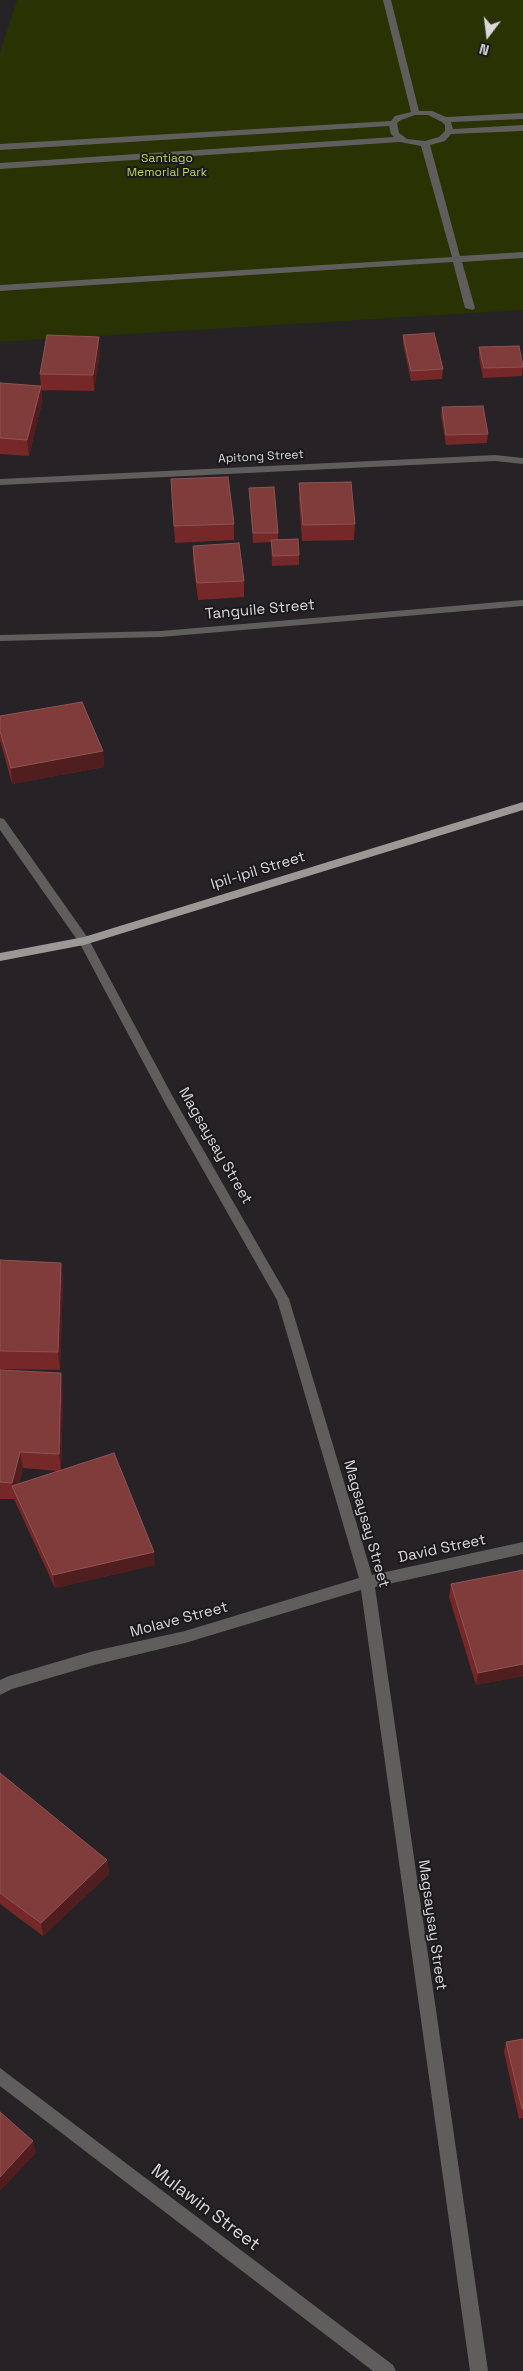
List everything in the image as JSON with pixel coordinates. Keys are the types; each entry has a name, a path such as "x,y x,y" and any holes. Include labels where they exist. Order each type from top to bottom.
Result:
{"main road":[{"name":"Ipil-ipil Street","path":"0,957 84,941 523,806"}],"street":[{"path":"388,0 415,113"},
{"path":"0,146 393,123 398,118 415,113 429,114 445,120 523,116"},
{"path":"445,120 449,125 449,132"},
{"path":"393,123 393,132 401,139"},
{"path":"0,166 401,139 425,144 442,139 449,132 523,128"},
{"path":"425,144 470,308"},
{"path":"0,288 523,255"},
{"name":"Apitong Street","path":"0,482 495,458 523,461"},
{"name":"Tanguile Street","path":"0,638 160,634 523,603"},
{"name":"Magsaysay Street","path":"0,822 84,941 169,1100 283,1298 367,1582 479,2371"},
{"name":"David Street","path":"367,1582 523,1548"},
{"name":"Molave Street","path":"0,1688 9,1683 94,1658 185,1637 367,1582"},
{"name":"Mulawin Street","path":"0,2076 387,2371"}],"green space":[{"name":"Santiago Memorial Park","path":"17,0 523,0 523,310 0,342 0,52"}],"building":[{"path":"434,333 443,369 411,371 403,335"},
{"path":"47,335 99,337 93,375 40,374"},
{"path":"519,346 523,367 484,368 479,347"},
{"path":"0,383 41,386 27,440 0,438"},
{"path":"483,406 488,434 446,435 442,407"},
{"path":"228,477 234,524 174,526 171,479"},
{"path":"351,482 355,524 303,525 299,483"},
{"path":"274,487 278,533 253,533 249,488"},
{"path":"298,539 299,555 273,556 271,540"},
{"path":"239,543 244,581 197,583 193,546"},
{"path":"82,702 103,751 11,768 0,731 0,716"},
{"path":"0,1260 61,1263 58,1352 0,1351"},
{"path":"0,1370 61,1373 59,1454 20,1452 12,1483 0,1482"},
{"path":"114,1453 154,1552 53,1575 12,1486"},
{"path":"523,1570 523,1664 478,1673 451,1584"},
{"path":"0,1773 107,1860 41,1923 0,1893"},
{"path":"523,2039 523,2109 522,2109 506,2042"},
{"path":"0,2112 33,2141 0,2177"}]}
